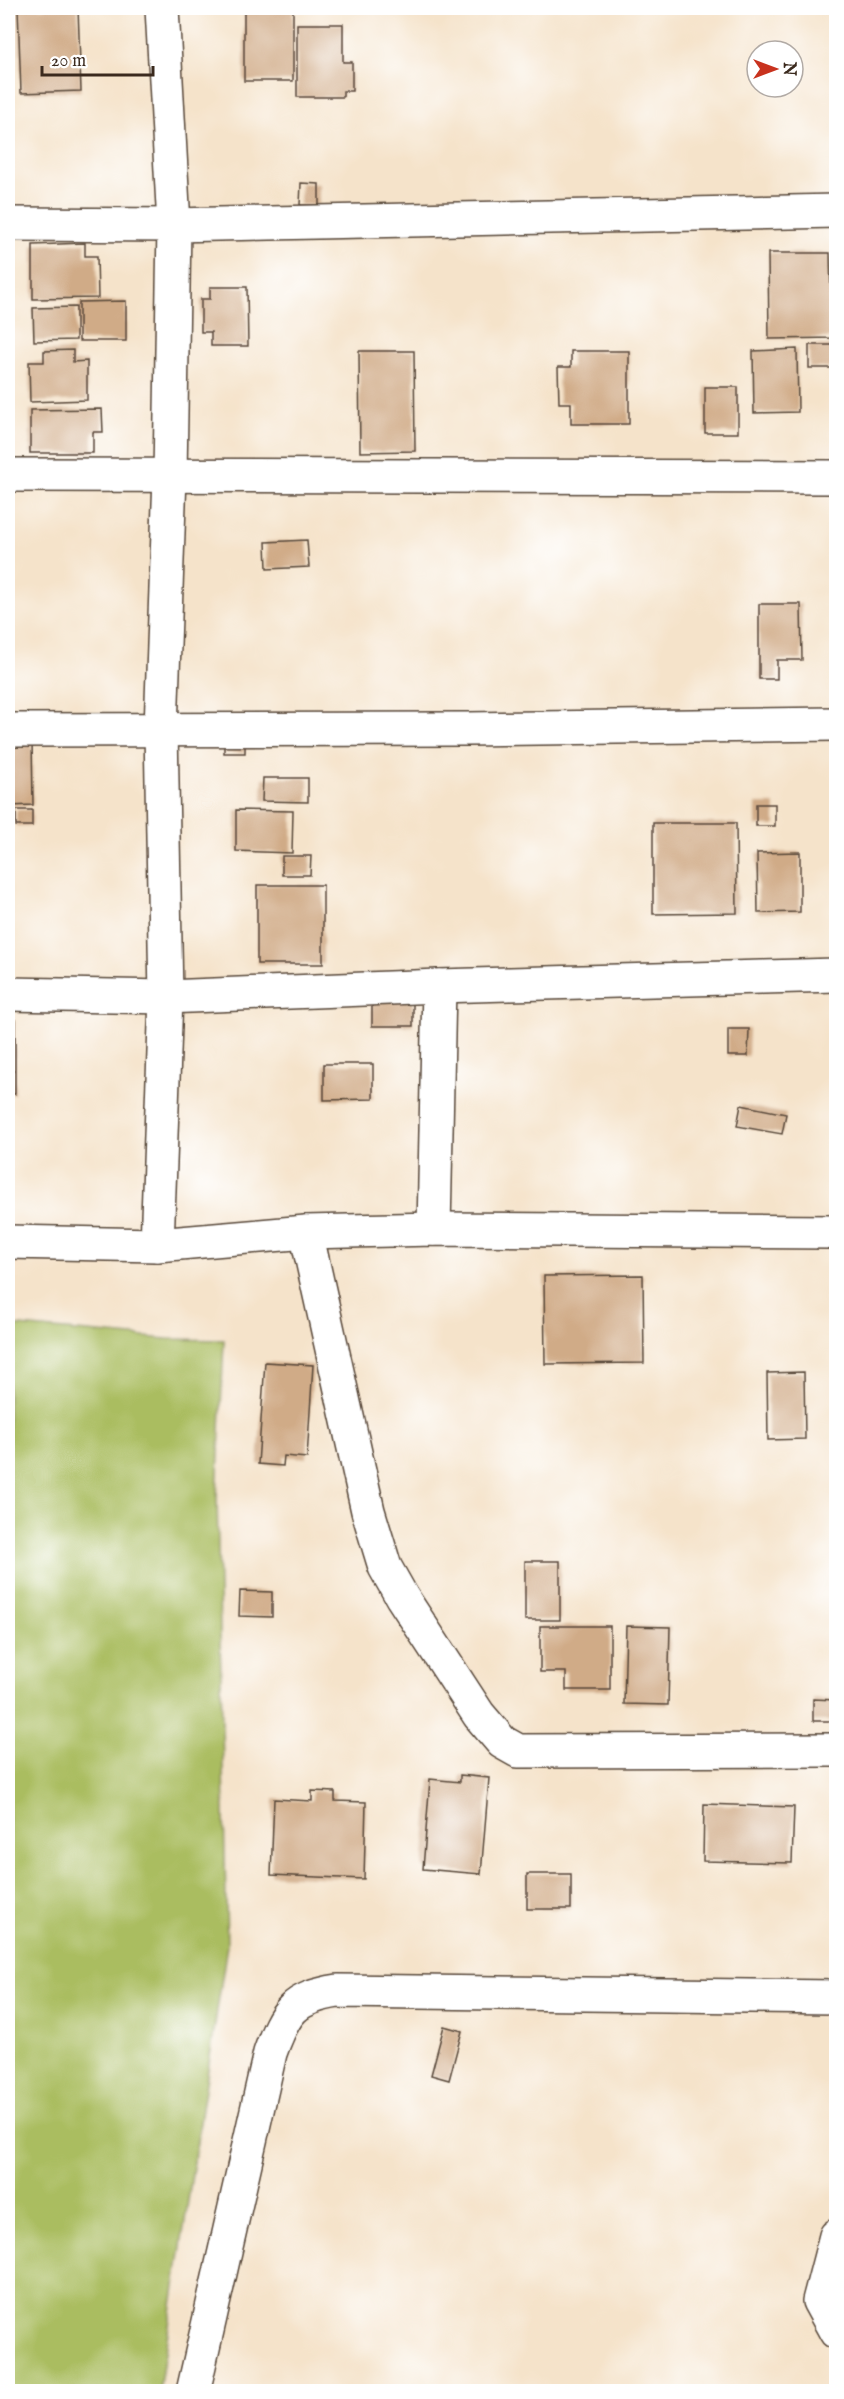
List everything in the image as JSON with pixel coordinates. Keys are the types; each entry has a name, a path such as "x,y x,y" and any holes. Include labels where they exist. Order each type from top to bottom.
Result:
{"street":[{"path":"157,1245 166,997 161,729 170,477 174,225 162,8"},
{"path":"8,224 174,225 837,211"},
{"path":"8,475 837,477"},
{"path":"8,730 469,729 837,724"},
{"path":"8,994 166,997 439,986 837,975"},
{"path":"434,1229 439,986"},
{"path":"8,1242 157,1245 306,1232 434,1229 837,1232"},
{"path":"306,1232 368,1511 386,1567 402,1598 479,1715 502,1742 518,1751 837,1750"},
{"path":"193,2391 270,2053 286,2017 298,2002 316,1994 338,1991 837,1997"},
{"path":"837,2236 819,2301 837,2332"}],"green space":[{"path":"8,1325 167,1339 224,1340 217,1498 227,1945 159,2391 8,2391"}],"building":[{"path":"18,8 78,8 81,91 21,93"},
{"path":"244,8 293,8 293,81 244,81"},
{"path":"297,24 343,24 343,62 352,62 352,91 343,91 343,97 297,97"},
{"path":"301,183 319,184 319,205 300,205"},
{"path":"85,243 85,256 97,256 98,298 33,299 33,245"},
{"path":"768,253 830,253 831,298 836,298 836,338 769,339"},
{"path":"210,287 247,287 248,346 211,346 211,332 201,332 201,299 210,299"},
{"path":"126,301 126,341 79,341 79,302"},
{"path":"76,307 76,340 34,341 33,308"},
{"path":"809,345 836,345 836,368 809,368"},
{"path":"797,349 798,412 754,413 753,351"},
{"path":"73,350 73,362 87,361 87,400 30,402 29,362 44,362 44,351"},
{"path":"359,351 414,351 415,451 360,452"},
{"path":"571,351 629,351 629,424 571,424 571,403 559,403 558,367 571,367"},
{"path":"705,387 738,387 738,433 705,433"},
{"path":"102,409 103,432 93,432 93,453 30,453 30,410"},
{"path":"307,540 309,567 267,569 266,542"},
{"path":"759,604 801,604 802,660 777,660 777,679 759,679"},
{"path":"8,739 32,739 33,805 9,806"},
{"path":"224,741 245,741 245,753 224,753"},
{"path":"263,778 308,778 308,802 262,801"},
{"path":"756,804 775,804 775,826 756,826"},
{"path":"16,810 32,810 32,826 16,826"},
{"path":"236,810 293,811 292,853 236,851"},
{"path":"653,823 736,823 737,913 653,914"},
{"path":"800,852 800,912 758,913 757,853"},
{"path":"282,856 311,856 310,875 282,875"},
{"path":"257,885 323,885 323,964 257,964"},
{"path":"372,992 413,992 413,1026 372,1026"},
{"path":"8,1020 15,1020 15,1094 8,1094"},
{"path":"728,1029 749,1029 748,1056 728,1056"},
{"path":"324,1064 373,1064 373,1099 324,1100"},
{"path":"741,1105 786,1114 782,1134 737,1126"},
{"path":"643,1275 644,1363 545,1364 544,1276"},
{"path":"265,1362 313,1365 307,1458 284,1456 283,1466 258,1464"},
{"path":"804,1372 805,1439 768,1440 767,1373"},
{"path":"525,1561 560,1561 560,1620 525,1620"},
{"path":"240,1591 272,1592 272,1617 239,1616"},
{"path":"540,1626 610,1626 610,1690 566,1690 566,1672 540,1672"},
{"path":"626,1626 670,1627 668,1705 624,1704"},
{"path":"813,1699 836,1700 836,1721 813,1721"},
{"path":"460,1775 489,1778 481,1874 423,1869 430,1779 460,1782"},
{"path":"312,1791 335,1792 335,1801 366,1802 364,1879 271,1875 274,1799 312,1801"},
{"path":"704,1804 794,1807 792,1863 703,1861"},
{"path":"527,1874 571,1874 571,1909 527,1909"},
{"path":"444,2026 462,2031 449,2080 431,2075"}]}
